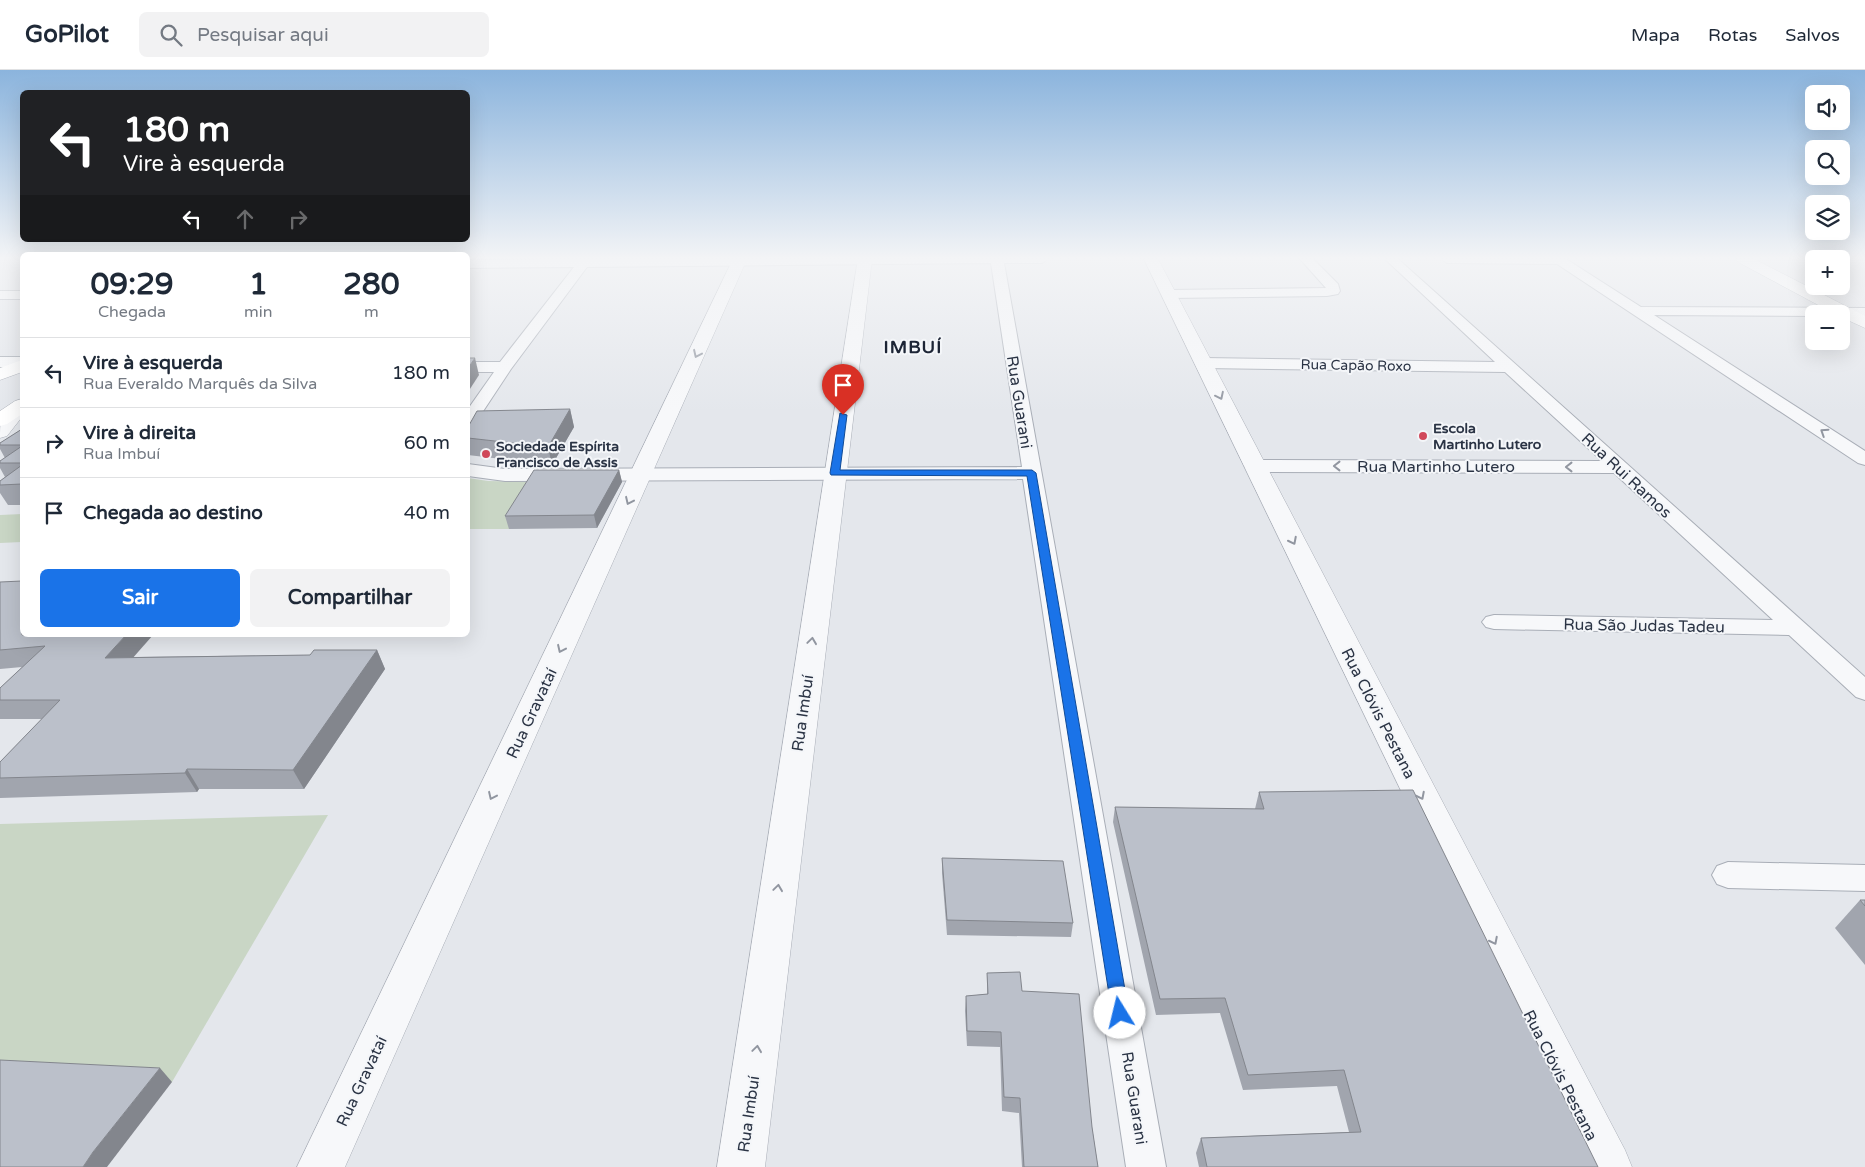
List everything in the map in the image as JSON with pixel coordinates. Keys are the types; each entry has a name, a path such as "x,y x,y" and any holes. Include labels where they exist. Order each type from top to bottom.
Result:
{"main road":[{"path":"1850,319 1865,323"},
{"path":"1850,322 1865,334"},
{"path":"0,374 20,367"},
{"path":"0,420 20,407"}],"street":[{"path":"470,418 548,310"},
{"name":"Rua Gravataí","path":"321,1167 717,310"},
{"name":"Rua Imbuí","path":"741,1167 858,310"},
{"name":"Rua Guarani","path":"1005,310 1146,1167"},
{"name":"Rua Clóvis Pestana","path":"1177,310 1608,1167"},
{"name":"Rua Rui Ramos","path":"1447,310 1793,628 1865,691"},
{"path":"1636,311 1805,313"},
{"path":"1636,311 1865,459"},
{"path":"1850,315 1865,312"},
{"path":"0,362 20,362"},
{"name":"Rua Capão Roxo","path":"1204,363 1509,367"},
{"path":"470,367 505,367"},
{"path":"0,432 20,407"},
{"name":"Rua Martinho Lutero","path":"1255,466 1618,467"},
{"path":"470,470 505,475 1032,473"},
{"name":"Rua São Judas Tadeu","path":"1494,622 1793,628"},
{"path":"1728,875 1865,878"}],"green space":[{"path":"470,478 488,481 538,482 509,529 470,529"},
{"path":"20,514 20,542 0,543 0,515"},
{"path":"328,815 172,1082 0,1073 0,824"}],"building":[{"path":"470,358 475,358 470,365"},
{"path":"570,409 548,447 470,438 470,423 477,411"},
{"path":"20,430 20,445 0,445 0,443"},
{"path":"20,447 20,463 0,463 0,461"},
{"path":"20,466 20,484 0,485 0,481"},
{"path":"534,470 619,470 594,515 505,516"},
{"path":"20,581 20,637 124,637 105,658 310,655 314,650 377,650 293,770 187,769 185,773 0,778 0,762 60,700 0,700 0,688 45,646 0,650 0,582"},
{"path":"1413,790 1598,1167 1207,1167 1201,1138 1361,1132 1344,1070 1248,1075 1225,998 1160,999 1115,807 1264,809 1259,792"},
{"path":"942,858 1063,861 1073,923 947,920"},
{"path":"1020,972 1022,991 1079,994 1092,1127 1098,1167 1024,1167 1020,1098 1004,1097 1001,1032 967,1031 966,996 988,994 987,973"},
{"path":"0,1060 160,1068 83,1167 0,1167"}],"place":[{"name":"Escola Martinho Lutero","path":"1423,436"},
{"name":"Sociedade Espírita Francisco de Assis","path":"486,454"}],"district":[{"name":"IMBUÍ","path":"913,347"}],"route":[{"path":"843,415 835,473 1032,473 1120,1013"}]}
